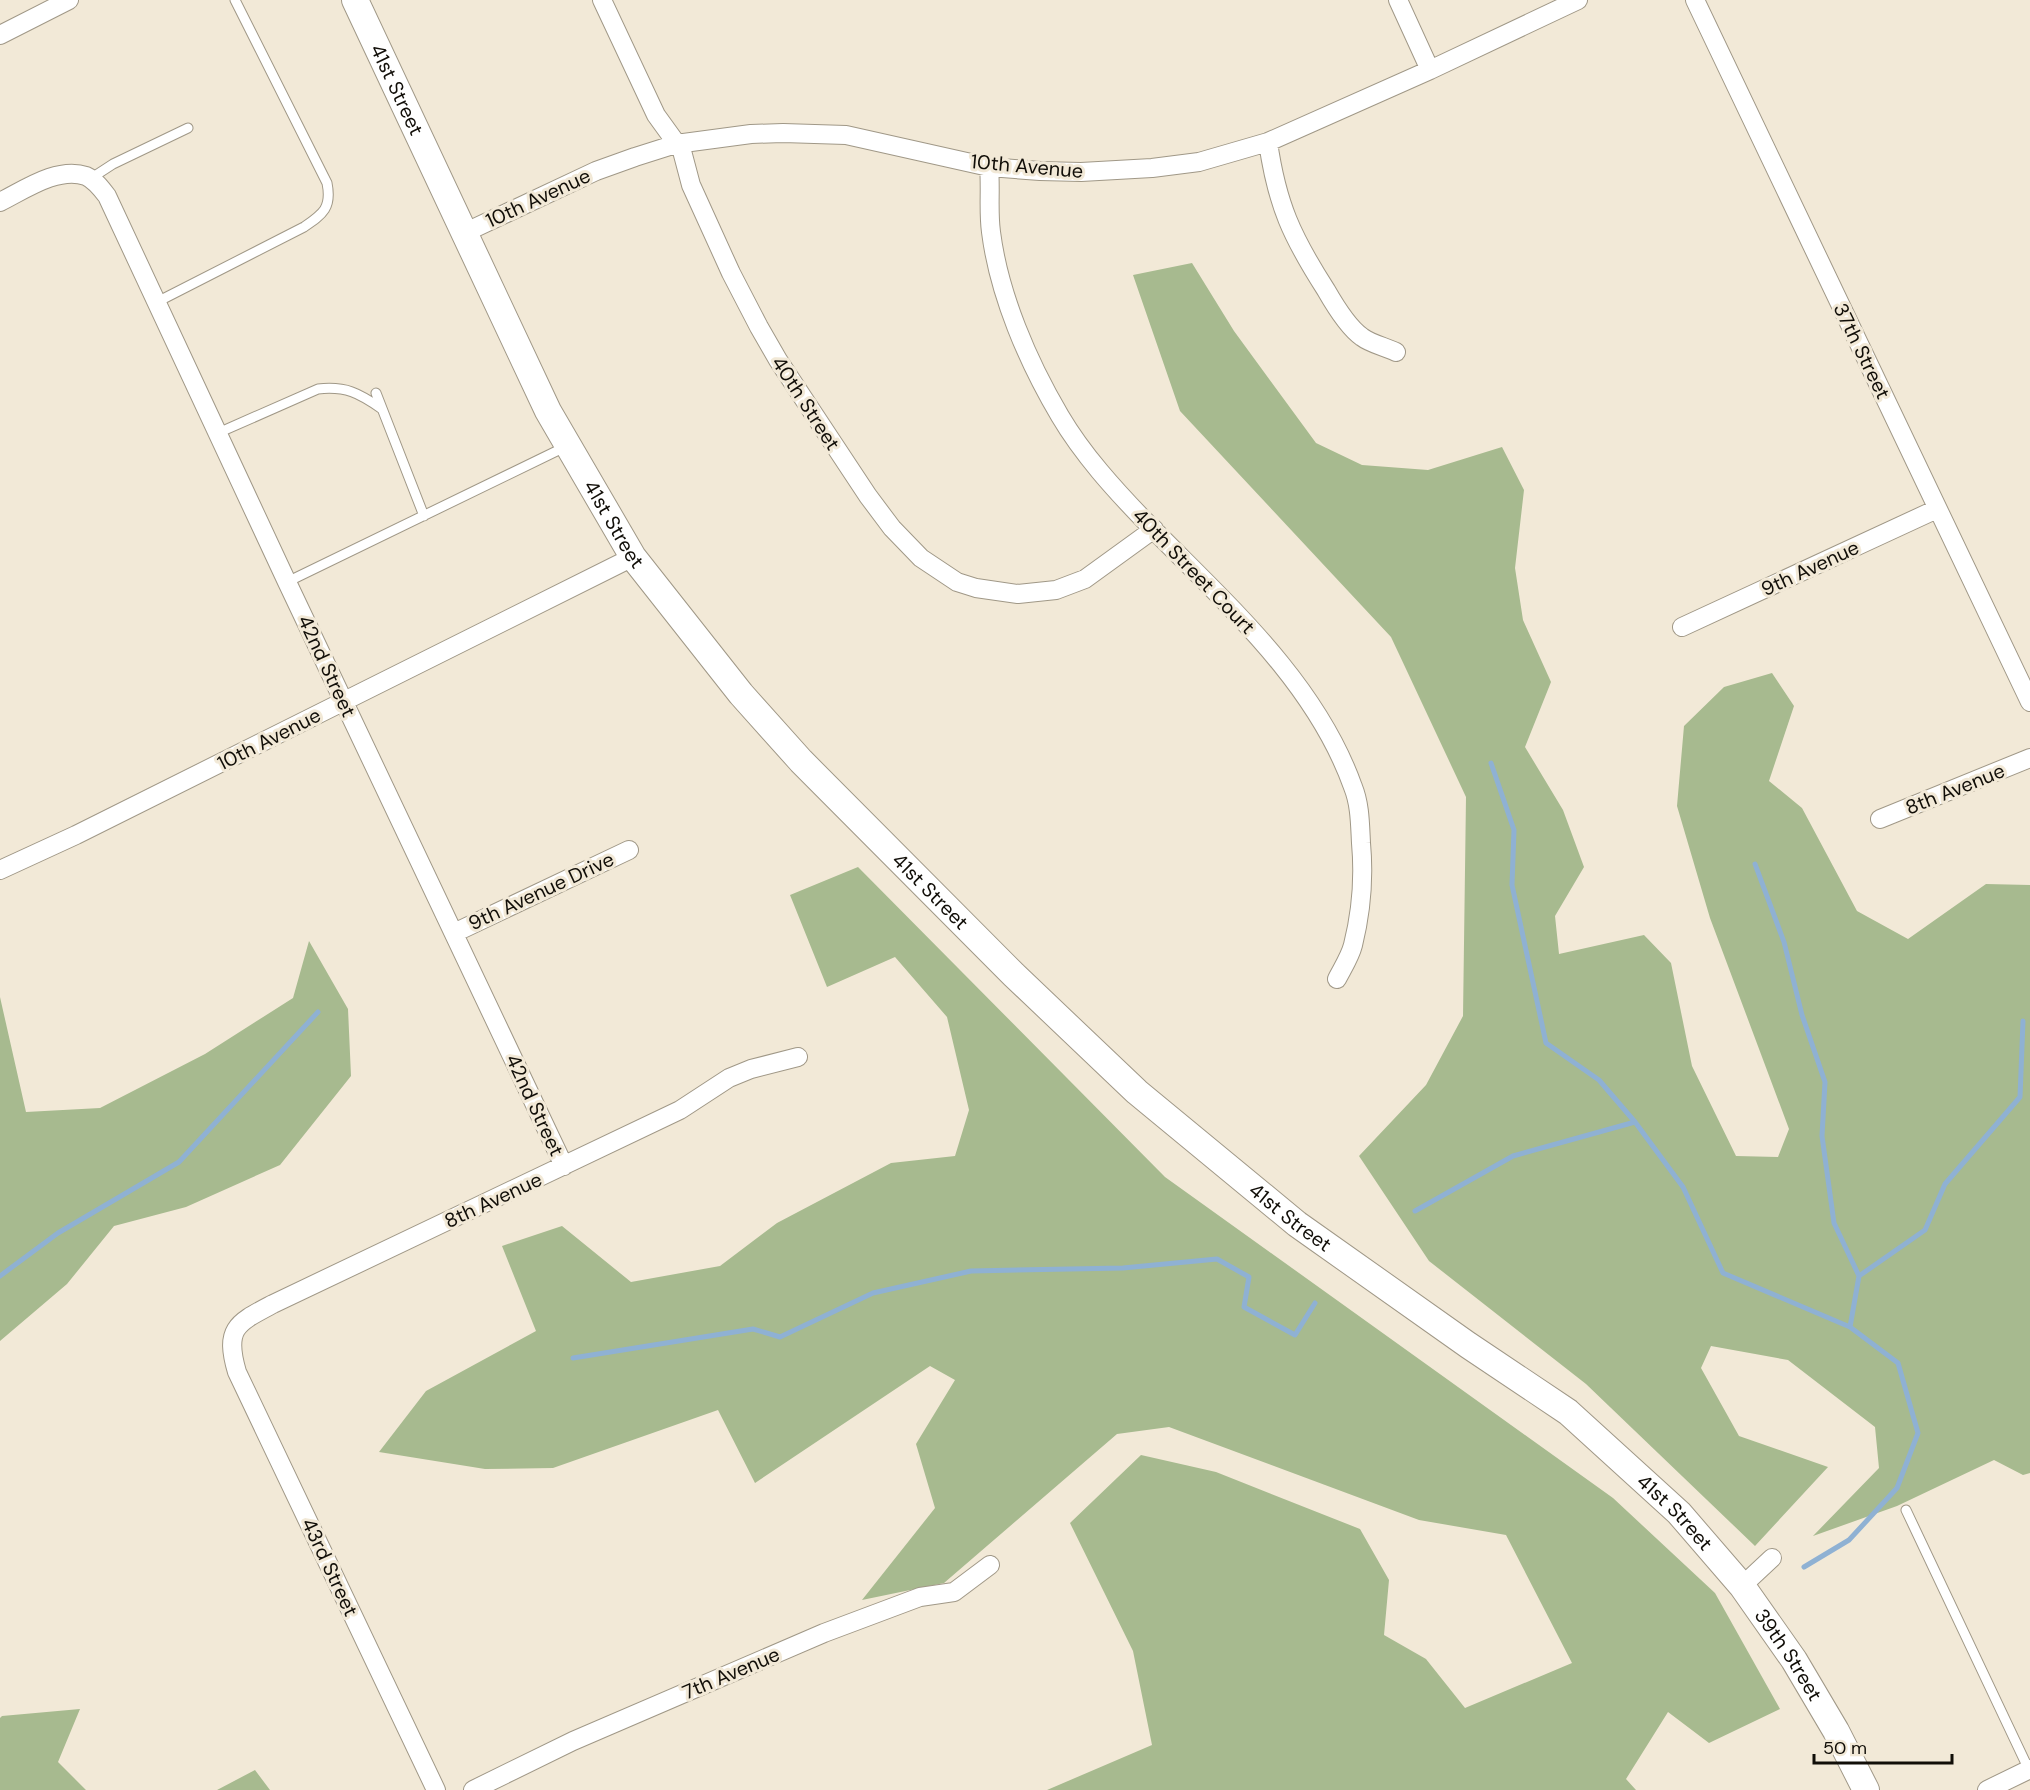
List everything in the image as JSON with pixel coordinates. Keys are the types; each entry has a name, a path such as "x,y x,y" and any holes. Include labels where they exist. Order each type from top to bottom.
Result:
{"street":[{"path":"0,35 69,0"},
{"name":"41st Street","path":"355,0 548,411 567,446 633,557 741,694 801,761 882,844 1084,1043 1137,1092 1297,1224 1468,1345 1568,1412 1679,1513 1742,1586"},
{"name":"40th Street","path":"602,0 656,115 682,151 691,185 730,273 778,360 868,496 892,528 921,558 957,582 976,588 1018,594 1056,590 1085,579 1154,529"},
{"path":"1398,0 1430,70"},
{"name":"10th Avenue","path":"464,233 596,171 676,144 751,134 846,135 989,167 1082,172 1152,168 1199,162 1268,142 1430,70 1578,0"},
{"name":"37th Street","path":"1695,0 2030,702"},
{"path":"1268,142 1276,191 1284,215 1306,259 1338,309 1362,337 1396,352"},
{"name":"40th Street Court","path":"989,167 991,191 989,211 996,262 1018,331 1060,417 1077,442 1118,492 1247,626 1298,686 1312,705 1354,788 1359,813 1363,867 1353,947 1337,980"},
{"path":"0,202 58,176 85,177"},
{"name":"42nd Street","path":"85,177 98,184 106,196 564,1166"},
{"name":"9th Avenue","path":"1682,627 1937,509"},
{"name":"10th Avenue","path":"0,870 76,835 633,557"},
{"name":"8th Avenue","path":"1881,819 2030,758"},
{"name":"9th Avenue Drive","path":"453,933 629,850"},
{"name":"8th Avenue","path":"231,1342 234,1331 249,1317 273,1304 680,1110 729,1078 752,1069 798,1057"},
{"name":"43rd Street","path":"231,1342 237,1372 436,1790"},
{"path":"1742,1586 1772,1558"},
{"name":"7th Avenue","path":"473,1790 573,1741 824,1633 920,1597 954,1592 990,1565"},
{"name":"39th Street","path":"1742,1586 1794,1660 1836,1731 1866,1790"},
{"path":"1987,1790 2030,1770"}],"lane":[{"path":"157,302 304,227 319,217 329,202 327,183 236,0"},
{"path":"85,177 188,128"},
{"path":"218,433 318,389 335,387 351,391 363,395 382,409"},
{"path":"376,393 424,516"},
{"path":"287,582 567,446"},
{"path":"1906,1510 2030,1770"}],"green space":[{"path":"1192,263 1234,331 1316,443 1362,465 1428,470 1502,447 1524,490 1515,568 1523,620 1551,682 1525,747 1563,810 1584,867 1555,916 1559,954 1644,935 1671,963 1692,1066 1736,1156 1778,1157 1789,1129 1710,918 1677,806 1684,726 1724,687 1772,673 1794,706 1769,781 1802,808 1857,911 1908,939 1986,884 2030,885 2030,1473 2023,1475 1994,1460 1897,1506 1813,1536 1879,1468 1875,1427 1788,1360 1711,1346 1701,1368 1739,1436 1828,1467 1755,1546 1586,1384 1429,1261 1359,1156 1426,1085 1463,1016 1466,797 1391,637 1180,411 1133,275"},
{"path":"858,867 1165,1177 1613,1498 1715,1593 1780,1709 1709,1743 1668,1712 1626,1779 1636,1790 1047,1790 1152,1745 1133,1651 1070,1523 1141,1455 1216,1472 1360,1529 1389,1580 1384,1635 1426,1659 1465,1708 1572,1663 1506,1535 1419,1520 1169,1427 1117,1434 944,1583 862,1600 935,1508 916,1444 955,1380 930,1366 755,1483 718,1410 553,1468 485,1469 379,1452 426,1391 536,1331 502,1246 562,1226 631,1282 720,1266 777,1223 891,1163 955,1156 969,1110 947,1017 895,957 827,987 790,895"},
{"path":"309,941 348,1009 351,1076 280,1165 186,1207 114,1226 67,1284 0,1341 0,997 26,1112 100,1108 205,1054 293,998"},
{"path":"80,1709 58,1762 86,1790 0,1790 0,1718"},
{"path":"255,1770 270,1790 217,1790"}],"waterway":[{"path":"1491,763 1514,830 1512,885 1546,1043 1599,1080 1635,1122 1683,1187 1723,1273 1850,1327 1898,1363 1918,1433 1897,1488 1849,1540 1804,1567"},
{"path":"1755,864 1784,942 1802,1015 1825,1082 1822,1136 1834,1223 1859,1276"},
{"path":"0,1276 58,1233 179,1162 318,1012"},
{"path":"1850,1327 1859,1276 1925,1230 1945,1184 2020,1097 2023,1021"},
{"path":"1415,1211 1513,1156 1635,1122"},
{"path":"573,1358 753,1329 780,1337 873,1293 971,1271 1123,1268 1217,1259 1249,1277 1244,1307 1295,1335 1315,1303"}]}
